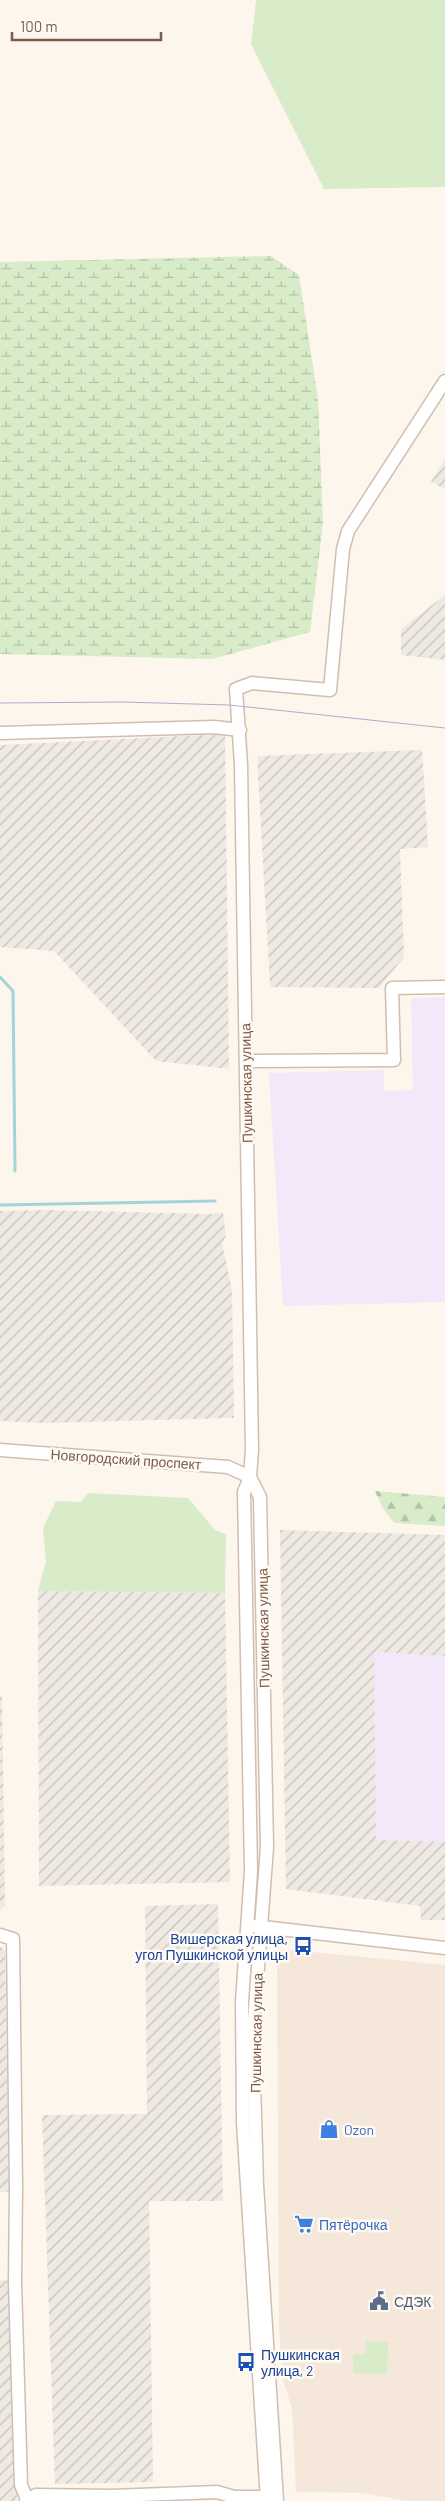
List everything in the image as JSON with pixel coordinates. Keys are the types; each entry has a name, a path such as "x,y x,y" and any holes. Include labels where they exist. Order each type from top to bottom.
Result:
{"street":[{"name":"Пушкинская улица","path":"270,2500 243,2122 242,2019 251,1871 244,1492 250,1477 252,1450 240,730 236,689 252,683 330,690 343,549 348,531 445,381"},
{"path":"0,733 214,727 240,730"},
{"path":"246,1061 394,1060 392,988 445,987"},
{"name":"Новгородский проспект","path":"0,1450 228,1467 250,1477"},
{"name":"Пушкинская улица","path":"250,1477 260,1496 267,1847 254,2021 255,2137 270,2500"},
{"path":"247,1926 445,1948"},
{"path":"0,1935 13,1939 16,2188 15,2282 21,2485 26,2500 36,2496 112,2496 218,2492 234,2497 270,2500"}],"shaded area":[{"path":"445,458 445,489 431,482"},
{"path":"445,595 445,660 401,655 401,629"},
{"path":"225,734 229,1069 156,1061 54,951 0,947 0,745"},
{"path":"422,750 428,847 400,849 404,957 379,988 270,987 257,756"},
{"path":"445,997 445,1302 283,1306 269,1073 384,1070 384,1091 413,1090 411,998"},
{"path":"46,1210 210,1214 223,1212 226,1236 222,1243 232,1290 234,1418 45,1423 0,1421 0,1211"},
{"path":"280,1530 445,1535 445,1920 421,1920 420,1906 286,1889"},
{"path":"38,1591 225,1593 230,1882 39,1886"},
{"path":"374,1652 445,1656 445,1842 376,1840"},
{"path":"0,1696 2,1696 5,1906 0,1910"},
{"path":"218,1904 223,2201 149,2201 153,2482 55,2484 42,2115 147,2114 145,1906"},
{"path":"0,1946 5,1951 9,2192 0,2192"},
{"path":"292,1950 445,1965 445,2501 407,2501 362,2493 296,2492 292,2408 282,2377 279,2328 277,1963"},
{"path":"0,2280 12,2281 17,2501 0,2501"}],"green space":[{"path":"256,0 445,0 445,187 324,189 251,44"},
{"path":"271,256 299,275 318,399 323,523 310,632 212,659 0,654 0,262"},
{"path":"375,1491 445,1497 445,1526 394,1523 382,1507"},
{"path":"88,1493 188,1498 215,1530 226,1534 225,1593 38,1591 46,1561 43,1528 56,1501 81,1502"},
{"path":"366,2341 388,2342 387,2374 353,2373 353,2354 365,2354"}],"waterway":[{"path":"0,977 13,991 15,1171"},
{"path":"0,1205 215,1201"}],"tram line":[{"path":"0,703 123,702 229,705 445,728"}],"place":[{"name":"Вишерская улица, угол Пушкинской улицы","path":"303,1946"},
{"name":"Ozon","path":"329,2129"},
{"name":"Пятёрочка","path":"304,2224"},
{"name":"СДЭК","path":"379,2301"},
{"name":"Пушкинская улица, 2","path":"246,2362"}]}
